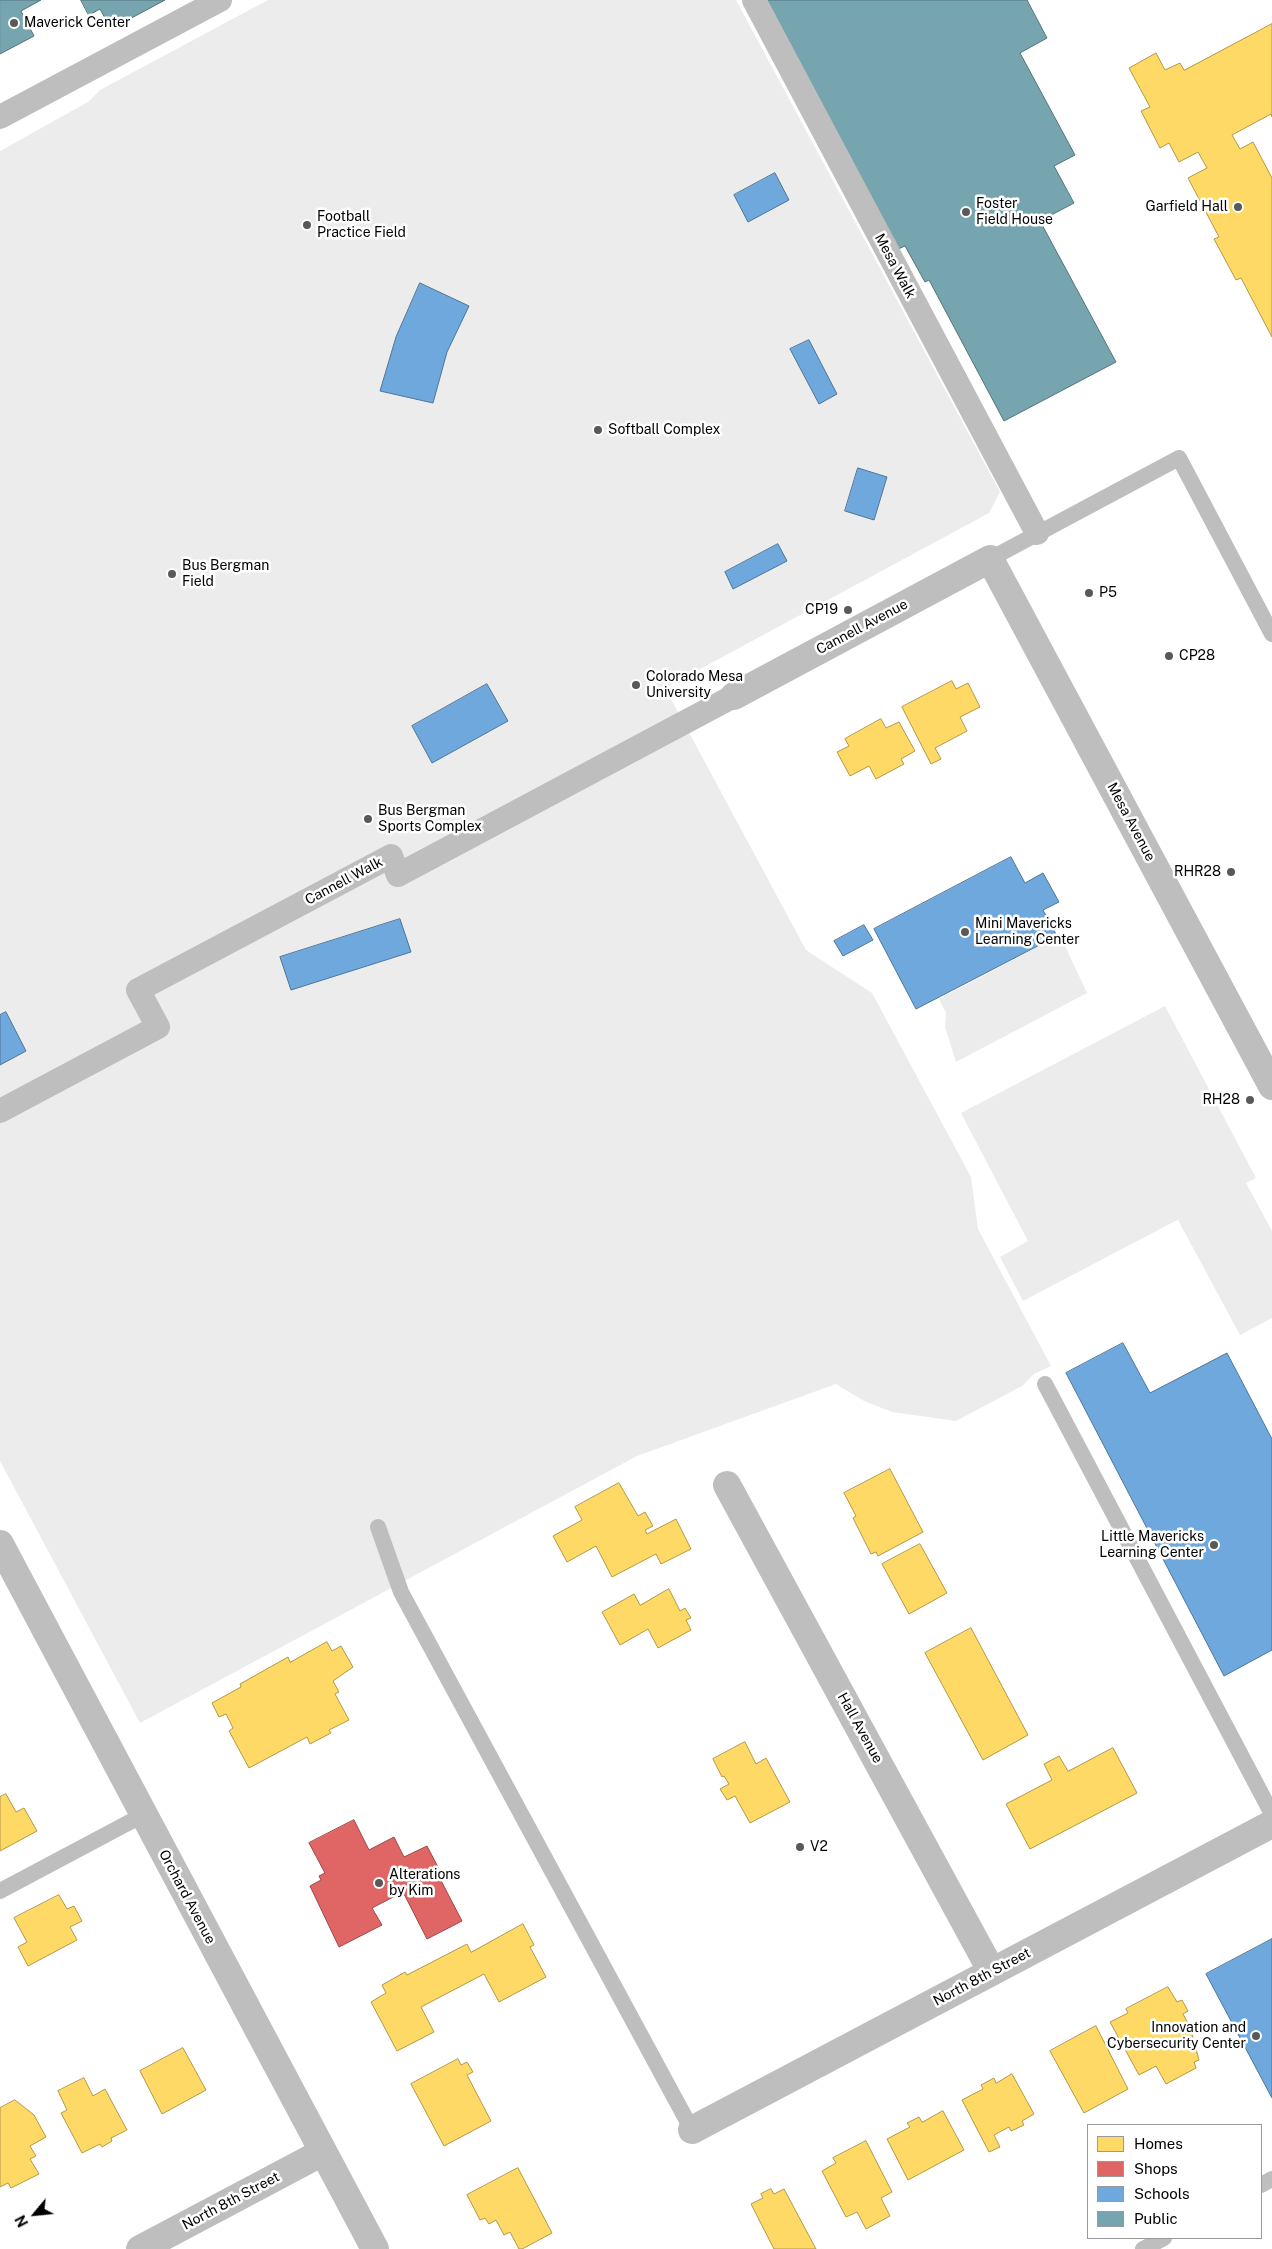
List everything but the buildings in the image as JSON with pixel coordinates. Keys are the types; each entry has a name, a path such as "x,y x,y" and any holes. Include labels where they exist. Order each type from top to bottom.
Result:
{"street":[{"path":"0,117 220,0"},
{"name":"Mesa Walk","path":"754,0 1037,533"},
{"name":"Cannell Avenue","path":"734,696 990,559"},
{"name":"Mesa Avenue","path":"990,559 1272,1086"},
{"name":"Cannell Walk","path":"0,1111 158,1027 138,990 391,856 398,874 734,696"},
{"name":"Hall Avenue","path":"727,1485 992,1972"},
{"name":"Orchard Avenue","path":"0,1544 375,2249"},
{"name":"North 8th Street","path":"692,2130 1272,1824"},
{"name":"North 8th Street","path":"140,2249 322,2152"}],"lane":[{"path":"990,559 1179,458 1272,634"},
{"path":"1045,1384 1272,1814"},
{"path":"378,1527 401,1592 692,2130"},
{"path":"0,1892 143,1815"},
{"path":"1143,2249 1162,2239"}],"shaded area":[{"name":"Bus Bergman Sports Complex","path":"268,0 736,0 1000,492 989,513 665,688 806,950 872,993 971,1177 978,1229 1051,1366 1034,1374 1022,1386 956,1421 892,1412 864,1401 836,1384 637,1456 140,1723 0,1461 0,151 88,102 100,90"},
{"path":"1060,935 1087,993 956,1062 945,1027 946,1013 939,999"},
{"path":"1165,1006 1256,1178 1246,1183 1272,1231 1272,1318 1240,1335 1178,1220 1183,1217 1023,1301 1000,1257 1028,1241 961,1113"}],"place":[{"name":"Maverick Center","path":"14,23"},
{"name":"Garfield Hall","path":"1238,207"},
{"name":"Foster Field House","path":"966,212"},
{"name":"Football Practice Field","path":"307,225"},
{"name":"Softball Complex","path":"598,430"},
{"name":"Bus Bergman Field","path":"172,574"},
{"name":"P5","path":"1089,593"},
{"name":"CP19","path":"848,610"},
{"name":"CP28","path":"1169,656"},
{"name":"Colorado Mesa University","path":"636,685"},
{"name":"Bus Bergman Sports Complex","path":"368,819"},
{"name":"RHR28","path":"1231,872"},
{"name":"Mini Mavericks Learning Center","path":"965,932"},
{"name":"RH28","path":"1250,1100"},
{"name":"Little Mavericks Learning Center","path":"1214,1545"},
{"name":"V2","path":"800,1847"},
{"name":"Alterations by Kim","path":"379,1883"},
{"name":"Innovation and Cybersecurity Center","path":"1256,2036"}]}
